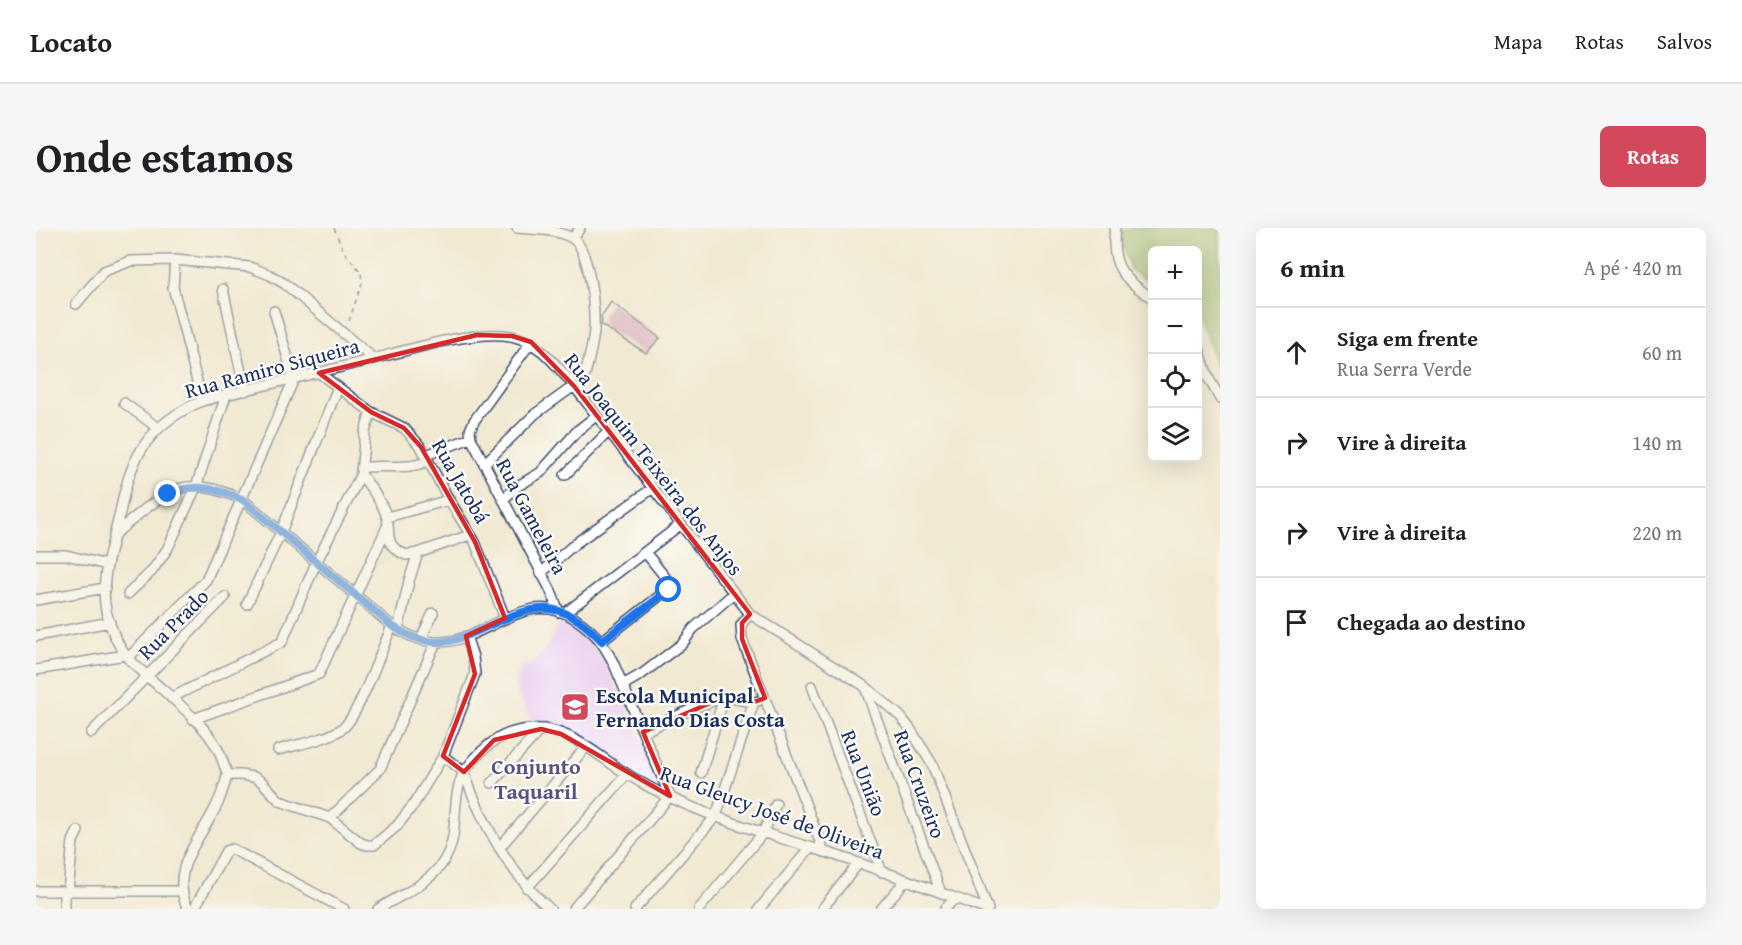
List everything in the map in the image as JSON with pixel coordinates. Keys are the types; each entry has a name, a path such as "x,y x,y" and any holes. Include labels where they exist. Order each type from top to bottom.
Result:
{"street":[{"path":"517,228 568,234 580,228"},
{"path":"1115,228 1113,253 1119,269 1128,280 1148,295"},
{"path":"568,234 583,253 593,310 593,338 580,394"},
{"path":"175,260 173,287 176,303 202,401"},
{"path":"76,304 104,271 131,261 175,260 250,267 270,274 285,284 345,332 374,359"},
{"path":"223,289 245,391"},
{"path":"36,670 127,656 206,580 294,379 274,311"},
{"name":"Rua Joaquim Teixeira dos Anjos","path":"374,359 477,335 512,336 531,342 552,360 653,488 732,594 750,614 866,687 900,716 918,739 932,764 986,909"},
{"path":"361,471 372,465 412,465 471,438 470,430 474,421 531,342"},
{"path":"1200,354 1208,377 1220,399"},
{"name":"Rua Ramiro Siqueira","path":"227,775 211,735 127,656 106,610 107,565 132,466 144,445 158,428 172,416 202,401 374,359"},
{"name":"Rua Jatobá","path":"319,373 371,412 404,428 411,434 475,542 505,618"},
{"path":"484,464 535,414 574,386"},
{"path":"247,604 281,532 338,387"},
{"path":"128,594 152,571 168,548 196,487 226,395"},
{"path":"124,403 158,428"},
{"path":"171,698 282,642 316,563 361,471 365,432 371,412"},
{"path":"503,500 516,486 540,473 578,430 596,416"},
{"path":"565,476 609,431"},
{"name":"Rua Gameleira","path":"471,438 562,613"},
{"path":"361,471 375,492 387,517 388,539 399,552 406,555 418,553 470,535"},
{"path":"116,533 168,494 180,488 196,487 216,490 242,499 395,628 421,639 436,642 466,636 531,609 562,613 590,628 602,641 670,796 573,909"},
{"path":"541,573 576,543 653,488"},
{"path":"387,517 449,500"},
{"path":"562,613 680,525"},
{"path":"194,719 319,674 387,527"},
{"path":"602,641 671,587 645,552"},
{"path":"278,750 326,736 344,727 355,712 395,628 418,553"},
{"path":"36,555 66,555 107,565"},
{"path":"36,600 105,588"},
{"path":"623,686 683,643 693,629 732,594"},
{"name":"Rua Prado","path":"92,733 225,597"},
{"path":"421,639 433,613"},
{"path":"750,614 741,625 742,639 824,852"},
{"path":"36,636 110,622"},
{"path":"188,909 182,891 184,865 192,847 218,805 227,775 254,777 280,801 330,818 361,843 367,845 374,844 397,826 414,804 443,756 475,674 473,657 466,636"},
{"path":"330,818 380,770 436,642"},
{"name":"Rua União","path":"812,686 882,872"},
{"name":"Rua Cruzeiro","path":"866,687 942,893"},
{"path":"643,732 696,707 724,697 754,702 765,698"},
{"path":"701,773 724,697"},
{"path":"635,909 717,816 754,702"},
{"path":"492,783 541,729"},
{"name":"Rua Gleucy José de Oliveira","path":"378,909 426,881 444,862 451,848 457,790 464,772 475,756 494,740 518,731 541,729 561,734 586,747 627,774 717,816 986,909"},
{"path":"500,847 586,747"},
{"path":"443,756 464,772 479,808 500,847 527,888 550,909"},
{"path":"527,888 627,774"},
{"path":"699,909 763,832 776,804"},
{"path":"64,909 64,896 69,891 73,841 78,831"},
{"path":"759,909 810,848"},
{"path":"194,909 229,850 236,850 344,909"},
{"path":"822,909 858,864"},
{"path":"881,909 906,880"},
{"path":"36,891 182,891"},
{"path":"945,909 955,898"}],"path":[{"path":"334,228 344,252 361,272 362,283 345,332"}],"highlighted area":[{"path":"477,335 512,336 531,342 574,386 750,614 742,623 742,639 765,698 754,702 724,697 643,732 670,796 561,734 541,729 494,740 464,772 443,756 475,674 466,636 505,618 475,542 421,447 404,428 371,412 319,373"}],"shaded area":[{"name":"Escola Municipal Fernando Dias Costa","path":"559,621 587,637 604,661 662,784 655,787 584,743 535,728 514,686 521,667 533,663 548,646"}],"green space":[{"path":"1124,228 1220,228 1220,376 1202,328 1202,246 1148,246 1148,281 1130,269 1121,240"}],"building":[{"path":"611,302 660,338 646,353 601,325 601,317"}],"place":[{"name":"Escola Municipal Fernando Dias Costa","path":"575,707"}],"district":[{"name":"Conjunto Taquaril","path":"536,778"}],"route":[{"path":"168,494 188,486 216,490 242,499 392,626 421,639 436,642 466,636 520,611 540,608 565,613 590,628 602,641 669,590"}]}
